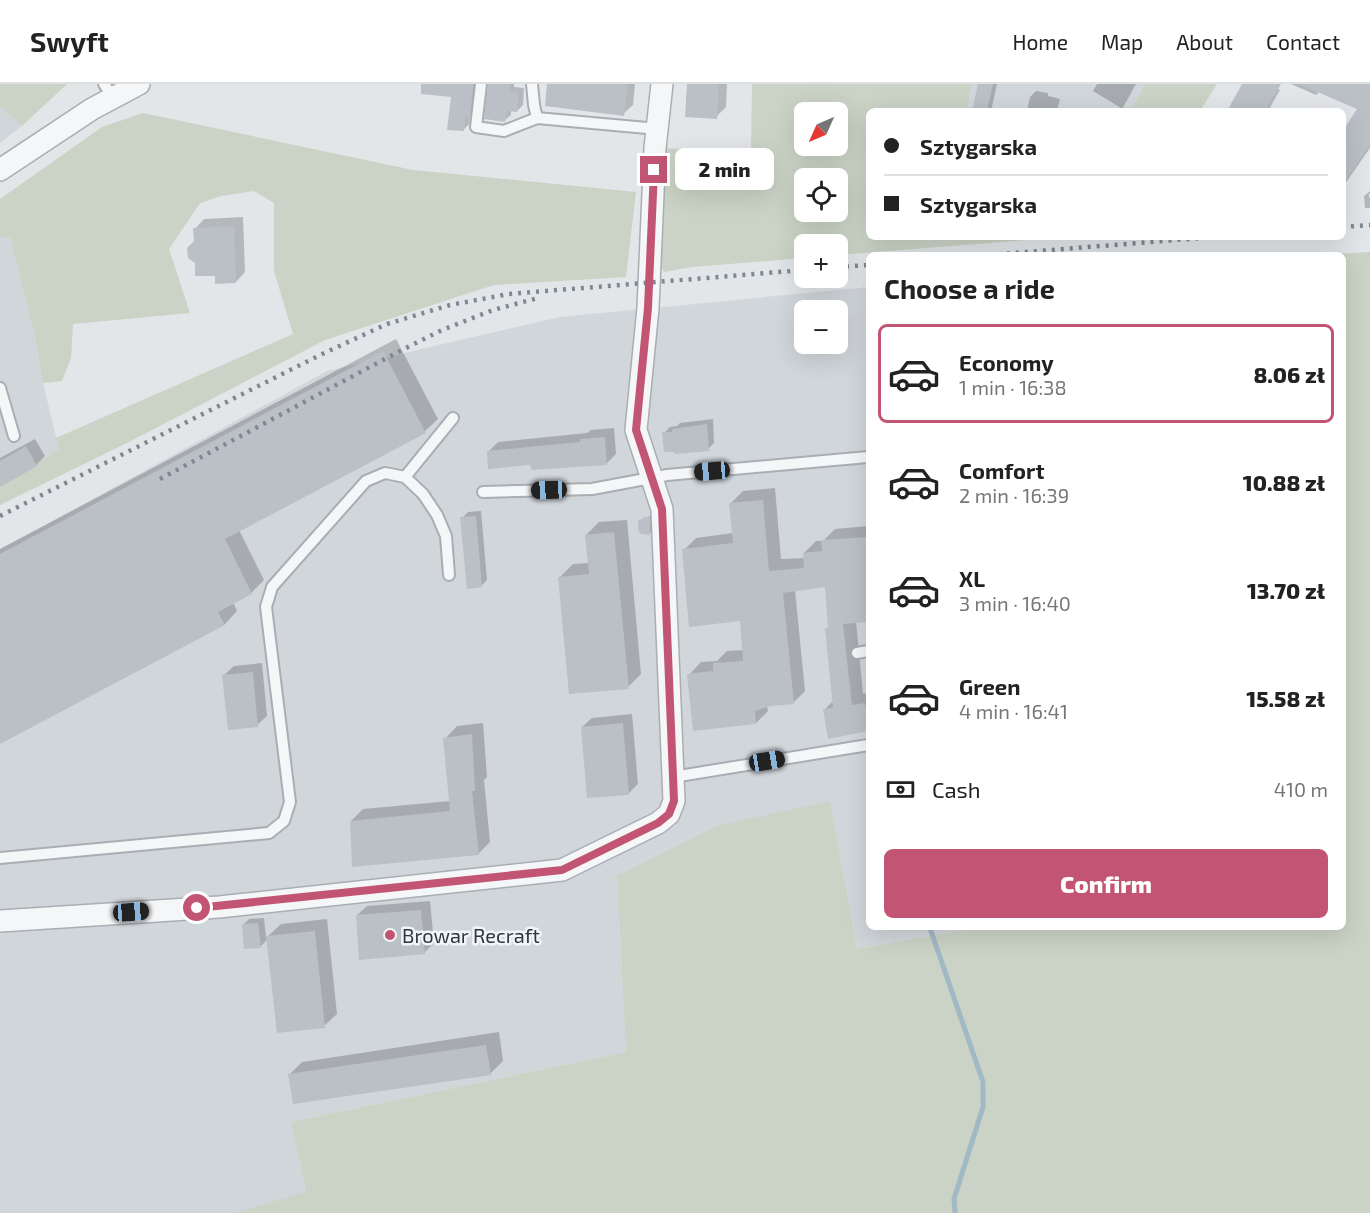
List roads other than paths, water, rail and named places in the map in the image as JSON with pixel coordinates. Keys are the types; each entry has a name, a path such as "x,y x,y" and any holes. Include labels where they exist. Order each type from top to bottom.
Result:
{"street":[{"path":"0,170 92,109 108,91 139,84"},
{"path":"0,921 219,907 562,870 658,823 669,814 674,801 662,509 636,430 648,308 656,148 662,84"}],"lane":[{"path":"481,84 476,128 504,130 537,118 658,129"},
{"path":"532,84 537,118"},
{"path":"0,388 14,436"},
{"path":"405,477 453,418"},
{"path":"483,492 592,489 667,475 866,457"},
{"path":"0,858 269,833 284,821 290,802 266,607 272,587 366,482 385,473 405,477 423,494 446,536 449,575"},
{"path":"856,653 866,651"},
{"path":"673,777 866,745"}],"waterway":[{"path":"931,930 983,1082 983,1107 954,1199 955,1213"}],"railway":[{"path":"1346,227 1370,225"},
{"path":"1026,252 1176,240"},
{"path":"848,266 866,265"},
{"path":"0,516 320,355 387,324 450,305 509,294 794,271"},
{"path":"160,479 442,330 493,310 538,298"}],"place":[{"name":"Browar Recraft","path":"390,935"}]}
